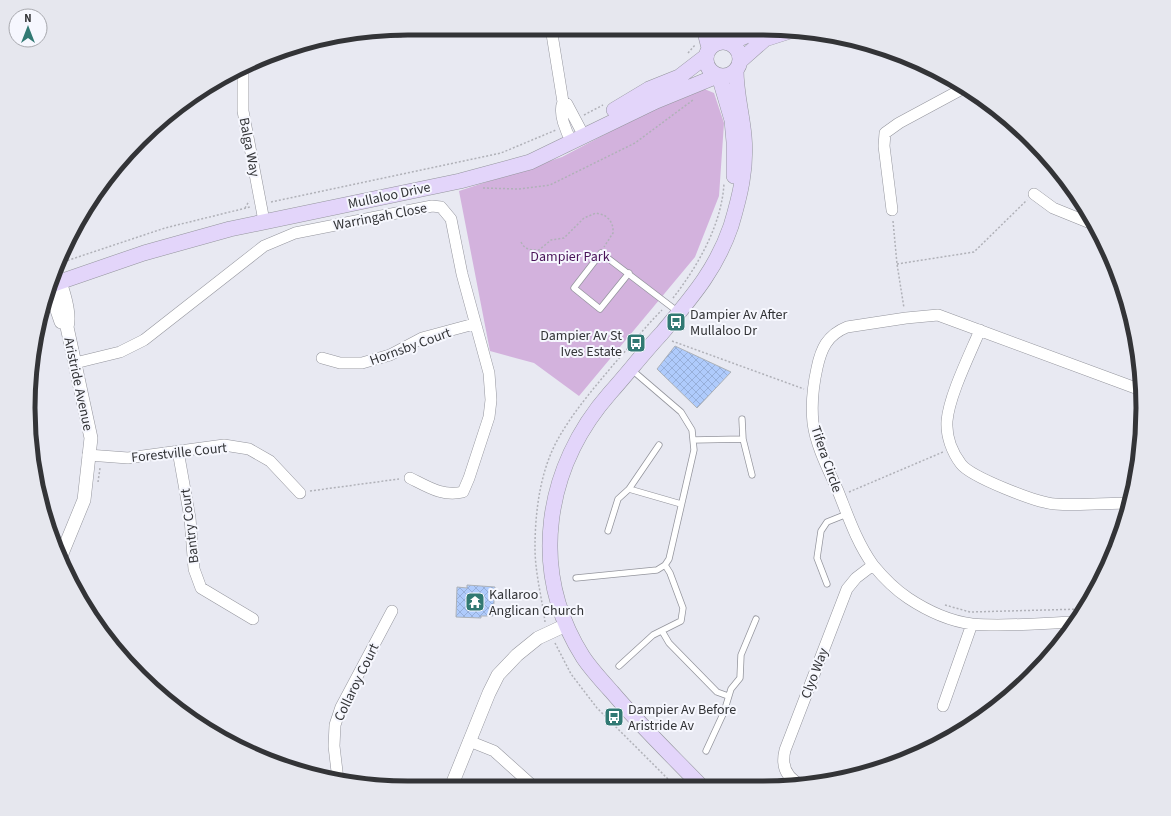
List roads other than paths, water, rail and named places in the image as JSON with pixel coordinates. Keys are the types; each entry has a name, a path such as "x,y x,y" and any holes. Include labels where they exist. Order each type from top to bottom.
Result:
{"main road":[{"path":"685,781 586,677 574,658 559,631 548,597 541,552 544,508 548,485 556,461 566,441 593,400 673,308 698,276 711,254 718,237 733,187 735,158 732,120 718,76 708,68 704,49 704,35"},
{"path":"696,781 622,704 597,675 577,646 559,631 550,544 552,504 562,470 581,431 604,400 632,369 705,281 720,253 730,227 741,189 745,168 744,138 738,50 727,43 723,35"},
{"path":"704,49 717,43 727,43 747,35"},
{"path":"718,76 727,76 765,40 777,36"},
{"name":"Mullaloo Drive","path":"59,277 179,243 263,213 460,181 530,162 574,131 649,89 679,77 704,49"},
{"name":"Mullaloo Drive","path":"574,131 656,101 718,76"}],"street":[{"path":"552,35 563,102 567,104 574,131"},
{"name":"Balga Way","path":"243,73 243,111 263,213"},
{"path":"892,210 884,146 885,133 899,123 959,91"},
{"path":"1034,194 1053,208 1085,221"},
{"name":"Warringah Close","path":"75,363 120,352 144,340 264,246 295,233 432,206 441,207 451,219 474,324 489,373 491,400 489,417 463,492 452,495 441,493 410,478"},
{"name":"Aristride Avenue","path":"57,283 68,322 67,327 91,438 84,500 63,551"},
{"name":"Tifera Circle","path":"1068,622 972,624 942,616 913,601 893,586 874,565 863,547 847,514 816,437 813,416 813,392 821,350 830,336 847,327 906,318 938,315 1135,388"},
{"name":"Hornsby Court","path":"322,358 340,363 362,363 390,355 422,338 474,324"},
{"path":"980,330 948,414 947,432 952,448 961,464 978,477 1045,502 1062,504 1123,503"},
{"name":"Forestville Court","path":"88,456 128,458 224,446 250,448 270,461 300,493"},
{"name":"Bantry Court","path":"178,451 190,518 194,569 201,588 253,619"},
{"name":"Clyo Way","path":"793,780 790,778 784,766 786,750 844,596 856,578 874,565"},
{"name":"Collaroy Court","path":"337,774 334,746 335,725 341,707 392,611"},
{"path":"943,706 972,624"},
{"path":"453,781 498,675 522,650 538,638 559,631"},
{"path":"469,741 494,751 527,781"}],"lane":[{"path":"629,274 600,309 574,288 602,253 673,308"},
{"path":"576,578 657,570 665,565 669,559 694,450 692,430 681,412 632,369"},
{"path":"742,419 743,438 752,475"},
{"path":"693,440 743,438"},
{"path":"608,531 618,499 629,489 659,445"},
{"path":"629,489 682,504"},
{"path":"827,584 817,558 820,531 827,522 847,514"},
{"path":"619,666 653,635 681,621 683,608 670,573 665,565"},
{"path":"706,751 724,712 728,696 740,678 741,655 756,619"},
{"path":"662,630 669,644 717,692 728,696"}],"place":[{"name":"Dampier Av After Mullaloo Dr","path":"676,322"},
{"name":"Dampier Av St Ives Estate","path":"636,343"},
{"name":"Kallaroo Anglican Church","path":"475,602"},
{"name":"Dampier Av Before Aristride Av","path":"614,717"}],"park label":[{"name":"Dampier Park","path":"570,256"}]}
